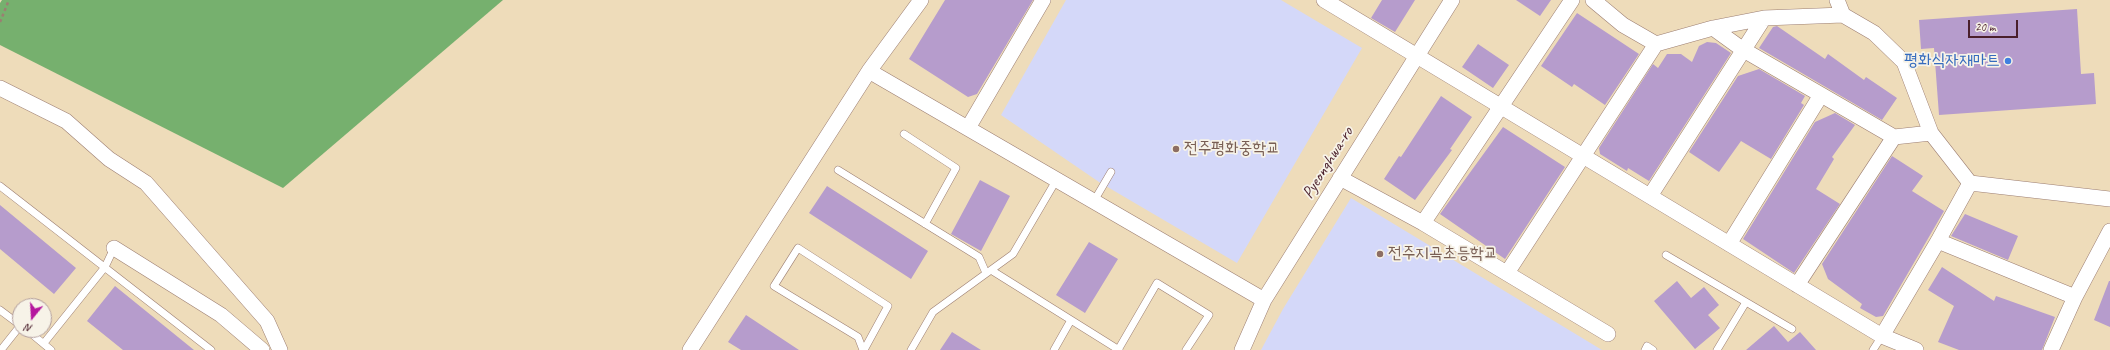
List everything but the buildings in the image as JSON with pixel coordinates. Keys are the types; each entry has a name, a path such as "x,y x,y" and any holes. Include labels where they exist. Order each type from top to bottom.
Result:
{"street":[{"path":"690,350 869,71 921,0"},
{"path":"968,128 1043,0"},
{"path":"1324,0 1346,6 1418,56 1500,106 1882,336 1916,350"},
{"name":"Pyeonghwa-ro","path":"1242,350 1264,300 1452,0"},
{"path":"1423,223 1572,0"},
{"path":"1593,0 1622,25 1656,44"},
{"path":"1837,0 1843,15"},
{"path":"1507,273 1656,44 1713,28 1764,18 1843,15 1874,33 1904,62 1931,133 1970,183 2110,199"},
{"path":"1650,196 1742,49 1764,18"},
{"path":"1713,28 1742,49 1894,137 1931,133"},
{"path":"869,71 1264,300"},
{"path":"0,88 66,121 108,159 146,183 267,321 280,350"},
{"path":"1729,244 1821,95"},
{"path":"1797,285 1894,137"},
{"path":"1340,178 1423,223 1608,334"},
{"path":"1882,336 1970,183"},
{"path":"2051,350 2075,297 2110,231"},
{"path":"1938,241 2075,297"},
{"path":"114,248 221,315 262,350"}],"lane":[{"path":"904,134 956,168 925,224"},
{"path":"838,170 979,257 989,272 1071,320 1118,350 1157,283 1209,315 1186,350"},
{"path":"1094,201 1111,172"},
{"path":"911,350 933,312 1013,254 1057,179"},
{"path":"0,186 211,350"},
{"path":"44,343 105,267 114,248"},
{"path":"798,248 888,306 863,350 858,337 774,286 798,248"},
{"path":"1666,255 1792,328"},
{"path":"1717,350 1746,302"},
{"path":"0,310 12,320"},
{"path":"1054,350 1071,320"},
{"path":"1873,350 1882,336"},
{"path":"2,350 12,337"},
{"path":"37,338 51,350"},
{"path":"1645,350 1647,346 1653,350"}],"path":[{"path":"0,22 9,0"}],"shaded area":[{"name":"전주평화중학교","path":"1066,0 1281,0 1362,48 1237,263 1099,182 1001,115"},
{"name":"전주지곡초등학교","path":"1351,198 1602,350 1261,350 1283,309"}],"green space":[{"path":"2,0 503,0 283,188 0,45 0,3"}],"place":[{"name":"평화식자재마트","path":"2008,61"},
{"name":"전주평화중학교","path":"1176,149"},
{"name":"전주지곡초등학교","path":"1380,254"}]}
